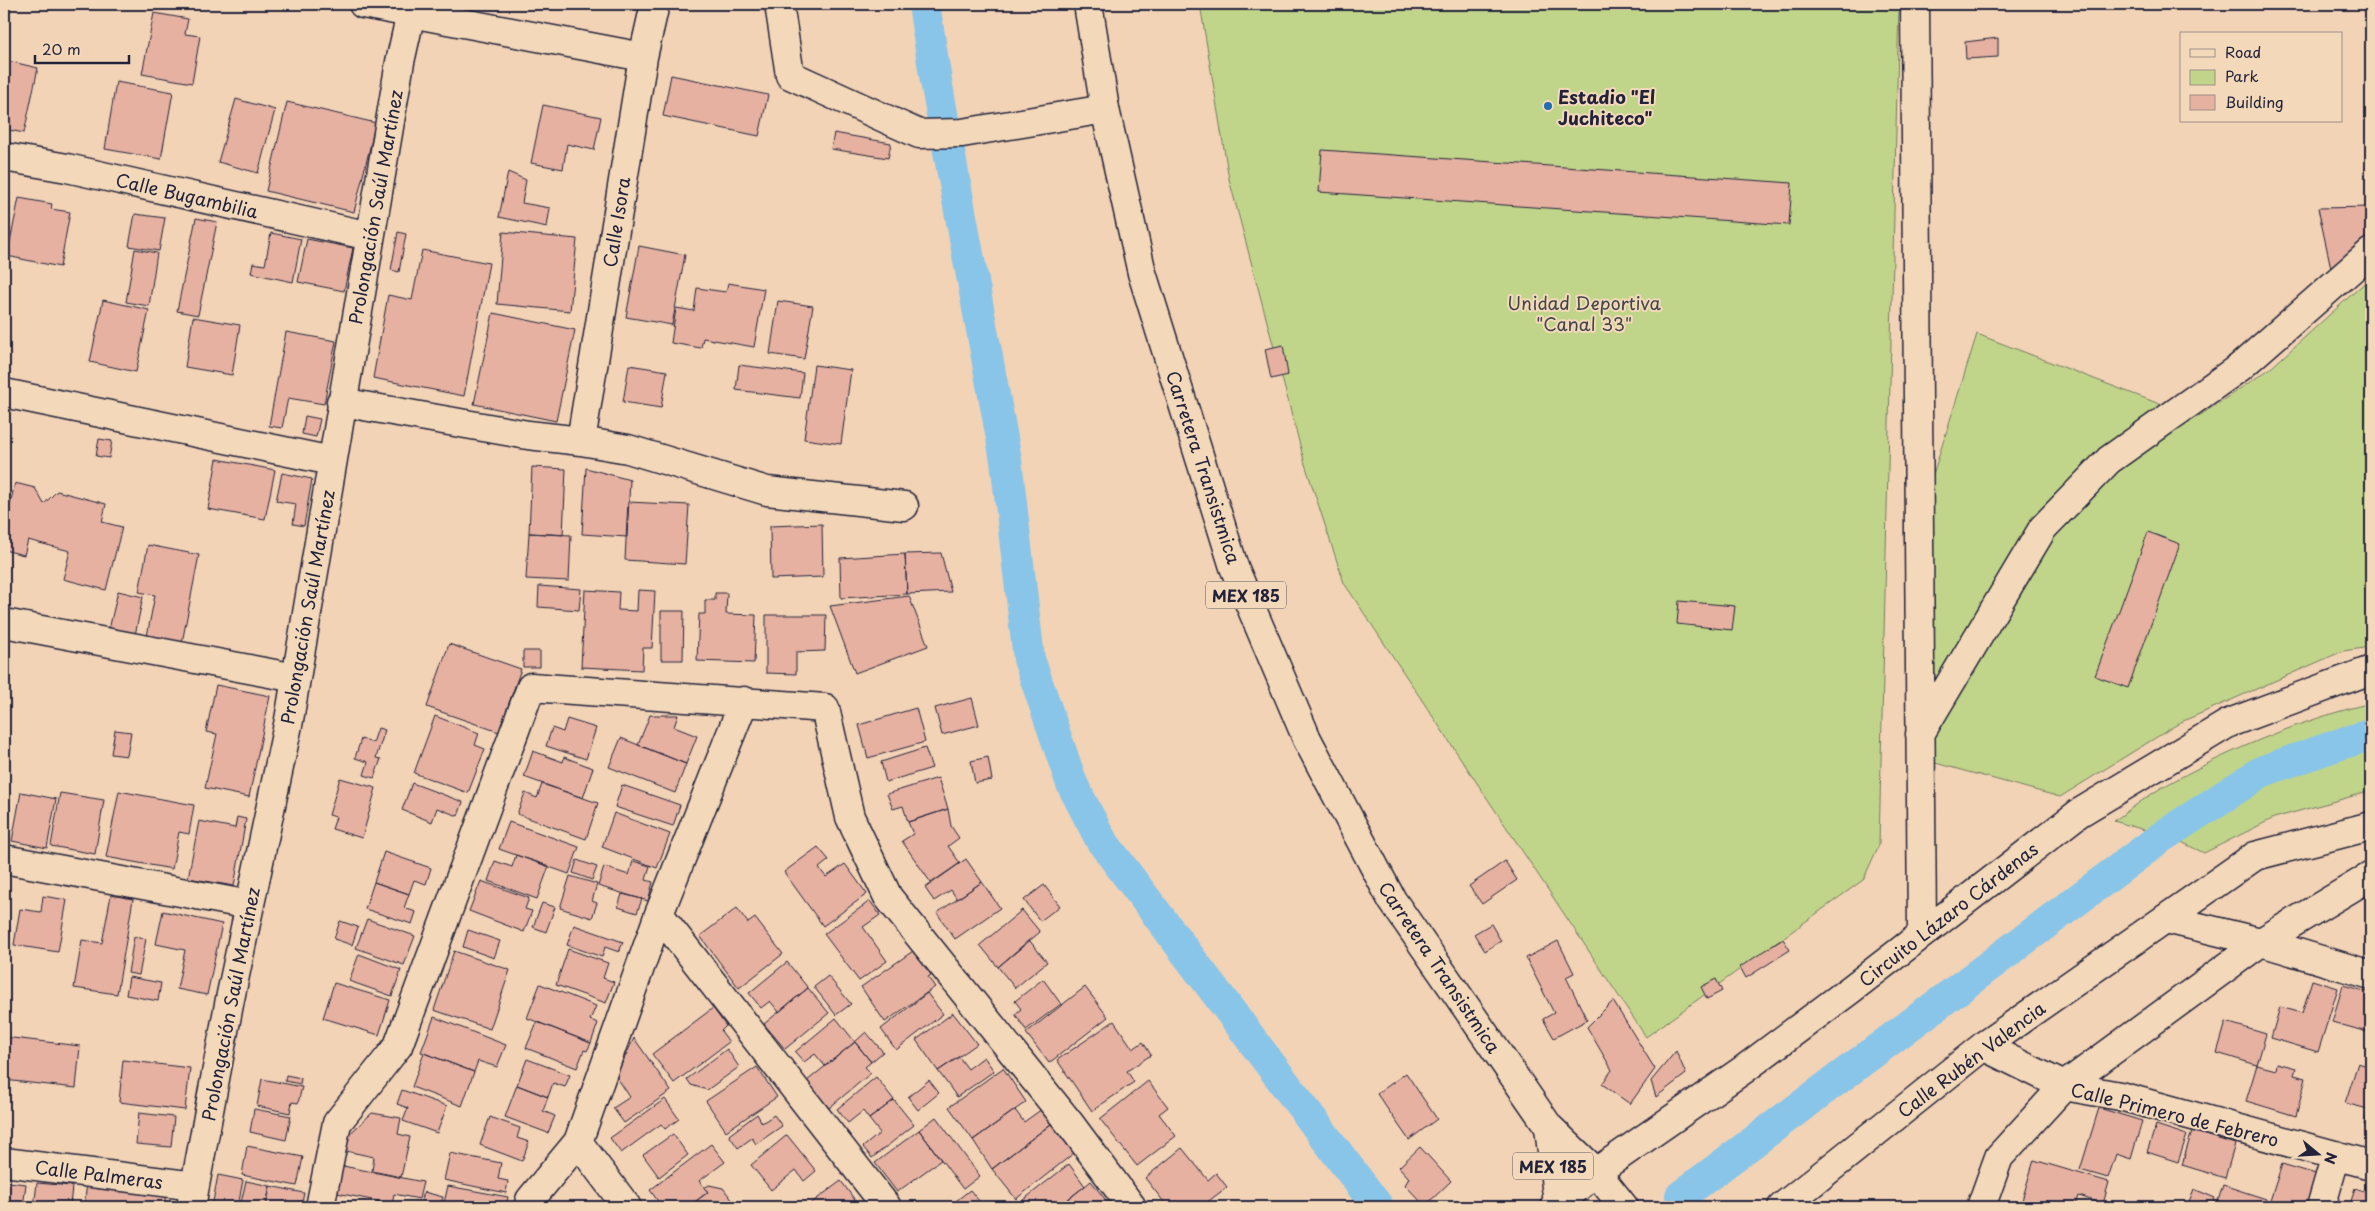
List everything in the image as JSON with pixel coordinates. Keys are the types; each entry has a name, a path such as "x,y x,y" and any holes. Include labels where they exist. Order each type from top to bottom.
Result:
{"street":[{"path":"362,4 412,8 642,57"},
{"name":"Calle Isora","path":"581,441 642,57 655,4"},
{"path":"780,4 790,75 919,134 962,132 1105,108"},
{"name":"Carretera Transistmica","path":"1088,4 1105,108 1142,273 1234,567 1307,739 1392,900 1548,1127"},
{"path":"1915,4 1922,934"},
{"name":"Prolongación Saúl Martínez","path":"193,1197 296,678 341,402 412,8"},
{"name":"Calle Bugambilia","path":"4,157 67,168 370,236"},
{"path":"1920,734 2043,528 2109,460 2240,366 2371,252"},
{"path":"4,393 332,460"},
{"path":"341,402 528,435 628,449 767,491 904,506"},
{"path":"4,623 296,678"},
{"name":"Circuito Lázaro Cárdenas","path":"1557,1206 1596,1172 1743,1070 2078,814 2228,723 2371,670"},
{"path":"320,1207 337,1123 398,1046 531,687 825,708 850,817 888,897 1071,1126 1132,1207"},
{"path":"528,1207 530,1200 578,1142 659,914 744,701"},
{"name":"Calle Rubén Valencia","path":"1782,1207 1986,1044 2255,856 2371,826"},
{"path":"4,859 250,905"},
{"path":"1981,1207 1999,1157 2064,1086 2261,942 2371,876"},
{"path":"659,914 887,1207"},
{"path":"2166,919 2261,942 2371,975"},
{"name":"Calle Primero de Febrero","path":"1986,1044 1993,1051 2064,1086 2120,1096 2371,1165"},
{"name":"MEX 185","path":"1548,1127 1596,1172 1624,1207"},
{"name":"MEX 185","path":"1548,1127 1557,1206"},
{"path":"578,1142 627,1207"},
{"path":"2321,1207 2336,1155"},
{"name":"Calle Palmeras","path":"4,1162 193,1197"}],"green space":[{"name":"Unidad Deportiva \"Canal 33\"","path":"1200,4 1899,4 1879,845 1863,880 1646,1037 1344,583 1305,464 1229,179"},
{"path":"2371,277 2371,647 2343,651 2181,722 2060,797 1928,761 1911,545 1977,334 2196,418 2271,368"},
{"path":"2371,703 2371,729 2252,767 2151,832 2114,821 2161,788 2263,738 2317,718"},
{"path":"2371,746 2371,791 2274,818 2204,853 2173,838 2266,783"}],"building":[{"path":"154,13 188,19 185,34 200,36 192,83 142,74"},
{"path":"1998,38 1998,57 1966,59 1965,42"},
{"path":"4,60 38,68 24,133 4,129"},
{"path":"671,75 768,95 759,136 663,116"},
{"path":"116,82 173,92 161,159 105,149"},
{"path":"236,99 275,110 258,173 218,162"},
{"path":"287,102 376,123 354,212 266,191"},
{"path":"543,105 601,117 594,150 567,144 563,169 531,163"},
{"path":"834,133 891,143 888,158 831,149"},
{"path":"1322,150 1792,183 1789,225 1319,192"},
{"path":"508,172 526,180 522,203 550,208 547,227 499,217"},
{"path":"19,198 52,204 51,209 70,212 60,267 7,256"},
{"path":"2371,207 2371,237 2331,268 2318,208"},
{"path":"135,214 165,218 159,251 129,246"},
{"path":"196,218 217,222 198,315 177,311"},
{"path":"398,232 406,234 399,272 391,270"},
{"path":"503,232 577,239 570,311 497,304"},
{"path":"271,233 301,239 293,282 251,273 253,263 265,265"},
{"path":"307,239 353,248 344,291 298,282"},
{"path":"639,246 685,255 672,325 626,317"},
{"path":"135,249 157,253 149,306 126,302"},
{"path":"422,250 489,263 464,396 373,378 388,295 412,300"},
{"path":"728,283 764,289 754,347 703,338 701,348 671,343 676,308 694,311 697,288 726,292"},
{"path":"103,300 149,310 136,372 90,362"},
{"path":"778,301 813,306 804,359 770,354"},
{"path":"493,313 575,330 556,421 474,404"},
{"path":"193,317 240,325 232,375 185,367"},
{"path":"286,332 336,341 324,404 288,398 282,428 269,426"},
{"path":"1283,345 1288,375 1271,379 1265,349"},
{"path":"629,365 667,371 661,408 623,402"},
{"path":"739,365 803,373 800,398 736,390"},
{"path":"814,365 851,370 841,444 804,439"},
{"path":"305,416 320,419 316,437 302,434"},
{"path":"99,439 112,441 109,458 96,456"},
{"path":"217,459 275,470 265,519 208,509"},
{"path":"532,467 566,469 563,535 529,533"},
{"path":"586,468 630,480 627,537 582,534"},
{"path":"282,473 312,479 304,526 293,524 296,504 276,501"},
{"path":"15,483 35,488 44,504 57,491 106,504 102,522 122,527 106,590 63,579 70,551 28,540 24,555 4,550 4,530"},
{"path":"628,502 689,505 685,564 625,560"},
{"path":"822,524 823,577 771,579 770,526"},
{"path":"2148,532 2180,544 2128,688 2095,676"},
{"path":"529,533 571,535 569,581 526,579"},
{"path":"148,545 199,555 182,643 147,636 155,595 139,592"},
{"path":"941,553 951,592 907,594 905,554"},
{"path":"905,554 907,594 841,598 840,558"},
{"path":"539,586 581,589 579,610 538,607"},
{"path":"585,590 619,592 618,610 637,611 638,590 655,591 652,648 643,648 642,670 581,667"},
{"path":"118,591 143,597 134,640 108,634"},
{"path":"715,593 727,593 726,614 756,615 754,663 697,661 699,614 705,614 705,600 715,600"},
{"path":"909,596 928,646 855,673 830,606"},
{"path":"1679,601 1735,606 1732,630 1677,624"},
{"path":"661,611 684,611 683,660 661,660"},
{"path":"766,615 826,615 825,651 796,652 796,674 766,673"},
{"path":"449,644 521,669 499,732 427,707"},
{"path":"523,651 540,651 540,667 523,667"},
{"path":"216,685 270,696 249,797 205,788 217,734 206,732"},
{"path":"972,698 979,725 942,735 935,708"},
{"path":"916,708 925,742 868,758 859,725"},
{"path":"650,715 678,715 674,727 697,736 686,764 638,745"},
{"path":"435,716 479,733 475,745 485,749 468,793 414,773"},
{"path":"567,719 596,728 586,759 546,746 552,728 563,732"},
{"path":"378,728 385,730 376,758 381,759 374,778 364,775 368,762 355,758 361,739 373,743"},
{"path":"115,730 131,732 127,756 111,754"},
{"path":"621,738 686,764 675,793 609,767"},
{"path":"925,748 932,768 886,782 881,762"},
{"path":"533,751 563,762 564,757 593,768 583,798 524,777"},
{"path":"988,757 992,780 975,783 971,761"},
{"path":"340,778 376,788 362,838 332,829 336,817 329,815"},
{"path":"938,778 948,809 908,822 903,806 893,809 887,794"},
{"path":"412,783 463,802 458,816 437,808 432,822 402,810"},
{"path":"542,784 598,803 586,839 517,814 525,793 537,798"},
{"path":"622,785 680,805 673,826 615,807"},
{"path":"119,791 194,805 189,834 179,832 172,869 106,857"},
{"path":"21,792 56,799 47,848 12,841"},
{"path":"60,793 104,800 95,854 51,846"},
{"path":"948,809 951,826 959,838 948,846 960,863 931,883 902,841 913,834 908,822"},
{"path":"614,813 670,834 657,868 602,847"},
{"path":"237,817 246,819 234,886 188,878 199,821 235,828"},
{"path":"509,822 579,847 569,874 499,849"},
{"path":"818,847 829,860 819,868 826,877 845,864 867,894 823,926 784,872"},
{"path":"384,852 431,868 426,884 414,880 409,894 374,882"},
{"path":"516,855 549,866 537,899 488,881 495,861 512,867"},
{"path":"966,859 982,882 957,899 951,890 934,901 925,888"},
{"path":"577,860 597,867 592,880 573,873"},
{"path":"633,861 650,866 646,880 653,882 648,901 598,886 604,867 629,875"},
{"path":"1505,861 1517,880 1482,904 1469,886"},
{"path":"570,876 597,884 592,901 597,903 592,918 560,908"},
{"path":"481,881 529,898 525,909 532,911 524,932 469,911"},
{"path":"374,882 409,894 404,908 416,912 412,924 365,909"},
{"path":"982,882 1000,908 955,939 937,913"},
{"path":"1044,885 1060,906 1040,921 1024,900"},
{"path":"622,894 642,899 637,913 618,907"},
{"path":"111,895 133,899 117,994 74,988 82,940 102,943"},
{"path":"43,896 67,900 58,952 14,945 20,909 41,912"},
{"path":"870,901 880,915 863,927 887,961 859,981 824,934"},
{"path":"542,903 555,907 546,932 533,927"},
{"path":"737,908 748,923 755,918 783,954 739,988 700,936"},
{"path":"1022,910 1040,932 998,967 980,945"},
{"path":"163,911 222,924 207,995 177,989 185,950 156,944"},
{"path":"367,919 415,936 404,965 356,948"},
{"path":"340,921 358,927 352,945 334,939"},
{"path":"1491,924 1501,941 1485,951 1474,934"},
{"path":"574,925 623,942 619,952 605,947 602,957 567,945"},
{"path":"468,930 500,941 494,958 463,947"},
{"path":"134,937 146,939 139,975 128,973"},
{"path":"1783,939 1790,950 1746,978 1740,967"},
{"path":"1029,940 1047,962 1015,988 998,967"},
{"path":"1558,941 1574,973 1566,977 1587,1020 1554,1038 1543,1019 1554,1013 1526,958"},
{"path":"568,949 608,963 603,978 614,982 606,1003 556,985"},
{"path":"916,949 933,974 928,977 935,987 885,1022 861,987"},
{"path":"454,951 510,970 490,1029 434,1010"},
{"path":"359,954 401,970 392,996 349,981"},
{"path":"787,962 808,988 779,1012 770,1001 761,1008 749,993"},
{"path":"828,976 851,1004 836,1015 814,987"},
{"path":"129,977 161,983 158,1001 126,995"},
{"path":"1043,979 1061,1004 1026,1030 1015,1014 1021,1009 1015,1001"},
{"path":"1716,979 1722,991 1707,999 1701,987"},
{"path":"2312,980 2338,988 2318,1052 2271,1038 2280,1007 2302,1013"},
{"path":"334,983 390,1000 379,1035 323,1018"},
{"path":"540,984 596,1006 590,1020 598,1023 591,1043 527,1018"},
{"path":"2343,985 2371,993 2371,1016 2367,1032 2332,1022"},
{"path":"1085,987 1108,1017 1049,1063 1026,1033"},
{"path":"808,988 829,1013 785,1049 764,1024"},
{"path":"927,993 943,1014 896,1050 881,1029"},
{"path":"1613,1001 1655,1069 1630,1104 1602,1084 1612,1070 1587,1027"},
{"path":"713,1008 726,1026 721,1031 729,1042 674,1083 652,1054"},
{"path":"953,1013 977,1044 938,1071 916,1040"},
{"path":"434,1017 506,1045 497,1067 478,1061 474,1072 421,1052"},
{"path":"836,1018 855,1042 825,1066 815,1054 804,1062 795,1052"},
{"path":"1114,1021 1133,1049 1143,1042 1151,1055 1127,1071 1134,1082 1092,1111 1057,1060"},
{"path":"537,1022 591,1043 587,1051 584,1050 577,1068 526,1048"},
{"path":"2226,1022 2266,1034 2257,1065 2217,1053"},
{"path":"866,1032 883,1052 871,1062 855,1042"},
{"path":"4,1037 80,1046 76,1088 4,1080"},
{"path":"634,1038 671,1091 624,1123 613,1108 630,1097 616,1076"},
{"path":"855,1042 871,1062 865,1067 871,1073 829,1108 807,1081"},
{"path":"727,1049 739,1067 707,1090 691,1085 687,1079"},
{"path":"1676,1051 1686,1074 1656,1097 1651,1081"},
{"path":"424,1053 474,1072 462,1106 412,1087"},
{"path":"959,1057 968,1069 984,1057 994,1071 957,1097 938,1071"},
{"path":"527,1059 570,1075 565,1087 553,1083 548,1097 517,1085"},
{"path":"123,1060 190,1068 185,1110 119,1102"},
{"path":"2277,1063 2296,1068 2294,1075 2306,1078 2296,1116 2246,1101 2257,1065 2276,1070"},
{"path":"2358,1063 2371,1067 2371,1128 2364,1125 2368,1109 2345,1103"},
{"path":"757,1067 777,1097 726,1131 706,1101"},
{"path":"1003,1068 1026,1102 973,1140 949,1107"},
{"path":"1406,1073 1437,1119 1409,1140 1377,1094"},
{"path":"286,1075 301,1078 300,1084 285,1081"},
{"path":"876,1077 894,1100 869,1119 863,1111 848,1123 837,1109"},
{"path":"262,1079 302,1087 298,1103 292,1102 290,1113 257,1106"},
{"path":"929,1080 939,1093 918,1110 908,1097"},
{"path":"1148,1081 1168,1107 1159,1114 1176,1136 1137,1166 1100,1119"},
{"path":"517,1085 548,1097 543,1111 555,1116 548,1133 505,1117"},
{"path":"402,1090 447,1106 437,1133 403,1121 408,1108 397,1104"},
{"path":"665,1099 679,1119 665,1129 661,1124 621,1153 610,1138"},
{"path":"894,1100 914,1125 872,1158 863,1147 880,1133 869,1119"},
{"path":"2099,1108 2142,1121 2131,1159 2116,1154 2108,1178 2080,1170"},
{"path":"254,1109 291,1116 286,1140 250,1132"},
{"path":"1042,1109 1051,1124 992,1169 973,1140 1015,1110 1024,1122"},
{"path":"139,1113 174,1117 171,1147 136,1144"},
{"path":"372,1113 401,1118 398,1134 410,1137 401,1177 372,1171 374,1157 341,1150 342,1141"},
{"path":"757,1114 762,1123 774,1115 782,1126 756,1144 752,1138 738,1148 729,1135"},
{"path":"490,1117 520,1128 517,1138 529,1142 522,1161 480,1145"},
{"path":"936,1117 980,1176 963,1189 919,1130"},
{"path":"1051,1124 1074,1153 1016,1199 992,1169"},
{"path":"2156,1125 2187,1135 2178,1162 2147,1152"},
{"path":"919,1130 941,1160 897,1192 875,1163"},
{"path":"2192,1131 2235,1144 2225,1178 2182,1165"},
{"path":"673,1134 688,1155 659,1177 643,1155"},
{"path":"787,1135 816,1171 804,1181 796,1170 771,1190 751,1165"},
{"path":"711,1144 725,1162 699,1181 708,1192 688,1207 662,1207 650,1190"},
{"path":"247,1146 303,1157 297,1186 242,1175"},
{"path":"1420,1147 1451,1181 1425,1206 1405,1185 1409,1178 1399,1167"},
{"path":"1182,1148 1208,1180 1216,1173 1227,1187 1201,1207 1168,1207 1145,1178"},
{"path":"450,1153 501,1163 498,1179 508,1181 506,1193 444,1180"},
{"path":"2034,1160 2109,1182 2103,1204 2079,1196 2075,1207 2020,1207"},
{"path":"1069,1164 1085,1186 1058,1207 1027,1207 1022,1201"},
{"path":"2282,1164 2326,1177 2317,1207 2268,1207"},
{"path":"343,1166 423,1182 419,1199 394,1194 392,1204 337,1193"},
{"path":"218,1175 243,1180 238,1207 212,1207"},
{"path":"246,1181 270,1186 266,1207 240,1207"},
{"path":"841,1181 860,1207 806,1207"},
{"path":"1091,1181 1111,1207 1058,1207 1085,1186"},
{"path":"8,1182 26,1184 23,1207 6,1207"},
{"path":"37,1183 72,1186 70,1207 34,1207"},
{"path":"87,1183 166,1194 164,1207 84,1207"},
{"path":"709,1185 723,1188 733,1201 725,1207 688,1207 708,1192 704,1188"},
{"path":"2223,1185 2266,1199 2264,1207 2216,1207"},
{"path":"270,1186 304,1193 301,1207 266,1207"},
{"path":"448,1186 508,1197 506,1207 443,1207"},
{"path":"2194,1189 2215,1198 2211,1207 2187,1207"},
{"path":"2355,1189 2371,1194 2371,1207 2349,1207"},
{"path":"970,1190 984,1207 948,1207"},
{"path":"424,1192 443,1197 440,1207 420,1207"}],"waterway":[{"path":"924,4 936,81 1006,460 1029,659 1072,784 1101,840 1378,1207"},
{"path":"1681,1196 2163,836 2263,771 2371,735"}],"place":[{"name":"Estadio \"El Juchiteco\"","path":"1548,106"}]}
